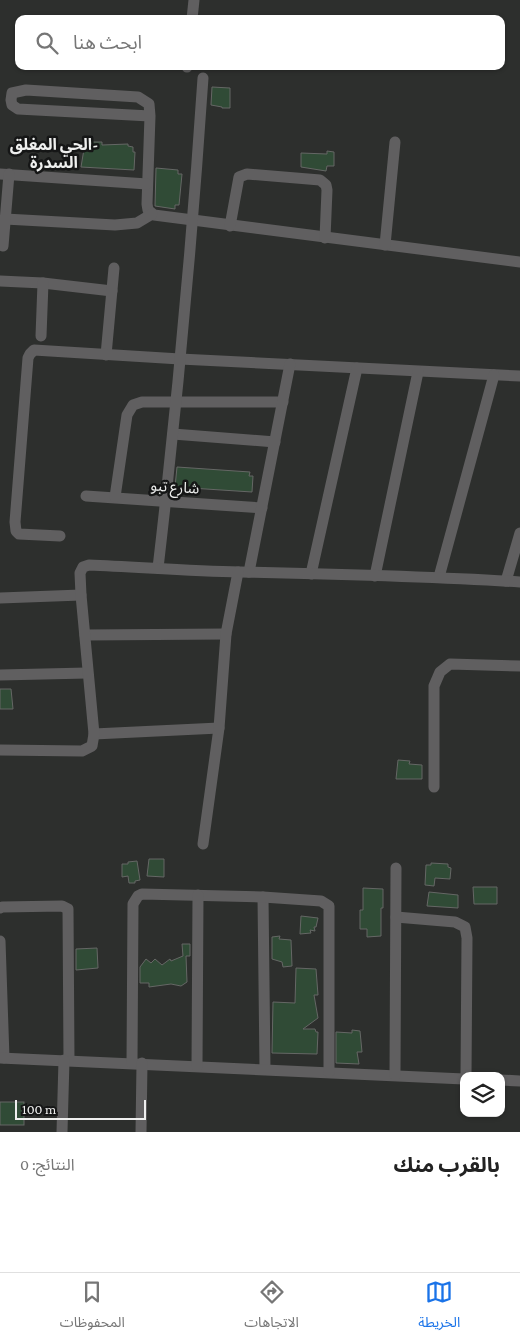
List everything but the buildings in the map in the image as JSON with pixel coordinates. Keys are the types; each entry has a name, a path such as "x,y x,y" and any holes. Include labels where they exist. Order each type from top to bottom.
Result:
{"street":[{"path":"192,15 194,0"},
{"path":"158,568 193,221 203,78"},
{"path":"150,116 18,109 12,105 11,100 12,93 26,90 138,96 149,104 150,116 147,207 152,214"},
{"path":"385,245 395,142"},
{"path":"3,246 5,174 147,184"},
{"path":"230,226 239,177 247,174 320,180 326,185 327,190 325,238"},
{"path":"5,219 115,225 138,223 152,214 230,226 520,262"},
{"path":"106,354 114,268"},
{"path":"0,281 43,283 112,291"},
{"path":"41,336 43,283"},
{"path":"60,536 19,534 16,530 15,522 28,358 34,350 180,360 520,376"},
{"path":"203,844 219,728 226,634 262,508 290,364"},
{"path":"311,574 357,368"},
{"path":"375,576 418,372"},
{"path":"439,577 494,375"},
{"path":"115,497 127,415 132,405 142,402 283,402"},
{"path":"173,434 275,442"},
{"name":"شارع تبو","path":"86,496 262,508"},
{"path":"506,581 520,533"},
{"path":"0,750 82,750 92,746 94,734 87,673 80,573 83,567 88,565 243,572 439,577 520,582"},
{"path":"0,598 81,595"},
{"path":"85,636 226,634"},
{"path":"434,787 434,686 440,672 450,664 520,666"},
{"path":"0,675 87,673"},
{"path":"94,734 219,728"},
{"path":"394,1075 396,868"},
{"path":"141,1132 137,1063 133,904 138,896 142,894 263,897 321,901 329,906 329,1072"},
{"path":"197,1066 198,895"},
{"path":"263,897 265,1070"},
{"path":"0,908 2,906 62,906 68,908 67,1060 62,1132"},
{"path":"396,917 455,922 465,927 467,938 465,1072"},
{"path":"0,941 2,1058 460,1077"},
{"path":"505,1080 520,1081"}],"district":[{"name":"الحي المغلق- السدرة","path":"54,153"}]}
